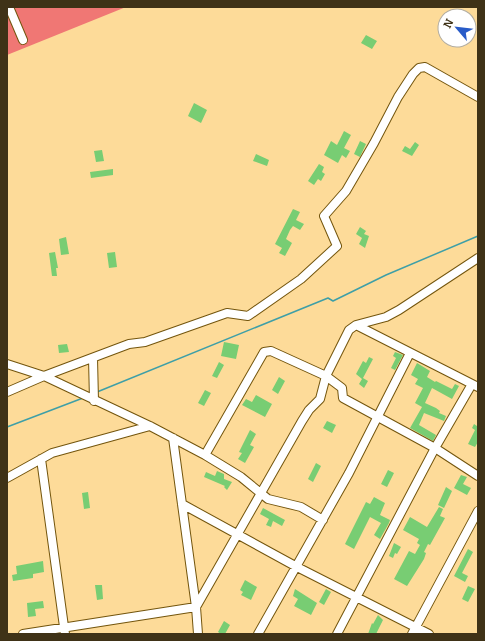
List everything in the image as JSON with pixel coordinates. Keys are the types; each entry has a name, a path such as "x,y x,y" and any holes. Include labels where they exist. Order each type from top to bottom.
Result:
{"street":[{"path":"9,7 23,40"},
{"path":"7,392 44,376 129,344 145,342 227,313 248,316 301,279 337,246 324,216 346,192 398,97 418,68 425,67 430,69 478,97"},
{"path":"23,634 64,631 196,607 302,421 320,399 326,376 349,330 356,325 378,320 393,314 478,258"},
{"path":"337,634 435,448 475,386 356,325"},
{"path":"205,455 264,352 271,351 326,376 342,388 343,398 435,448 478,476"},
{"path":"258,634 349,473 410,353"},
{"path":"93,358 94,401"},
{"path":"7,364 44,376 94,401 150,426 205,455 241,477 268,499 301,507 323,520"},
{"path":"7,478 52,453 150,426"},
{"path":"173,438 196,607 198,634"},
{"path":"41,459 64,631"},
{"path":"182,504 297,567 356,596 414,630 429,634"},
{"path":"414,630 478,511"}],"shaded area":[{"path":"7,7 126,7 7,55"}],"building":[{"path":"366,35 377,41 372,49 361,43"},
{"path":"194,103 207,110 201,123 188,116"},
{"path":"344,131 351,135 344,148 350,151 346,158 342,155 338,163 324,155 331,141 337,145"},
{"path":"360,141 366,144 360,157 354,154"},
{"path":"415,142 419,145 412,156 402,151 405,146 410,149"},
{"path":"102,150 104,161 96,162 94,151"},
{"path":"256,154 269,160 267,166 253,161"},
{"path":"319,164 324,167 322,172 325,174 321,181 318,179 314,185 308,181"},
{"path":"113,169 113,175 91,178 90,172"},
{"path":"293,209 300,212 296,220 304,224 300,230 293,226 290,230 286,239 292,243 285,256 279,253 282,248 275,244"},
{"path":"360,227 366,231 364,234 369,236 365,248 359,244 362,238 356,234"},
{"path":"66,237 69,254 61,255 59,239"},
{"path":"55,252 58,268 56,268 57,276 52,276 49,253"},
{"path":"115,252 117,267 109,268 107,253"},
{"path":"224,342 239,345 236,359 221,356"},
{"path":"67,344 69,352 59,353 58,345"},
{"path":"395,352 403,355 395,370 391,368 396,358 393,356"},
{"path":"369,357 373,359 363,378 368,381 364,388 359,384 362,379 356,374 363,361 366,363"},
{"path":"219,362 224,365 217,378 212,376"},
{"path":"417,363 430,371 427,377 435,382 436,381 452,389 455,384 459,386 452,399 432,388 425,403 436,408 440,411 439,413 446,416 444,421 424,413 419,425 436,435 433,441 410,428 422,407 415,403 423,388 415,384 418,379 411,375"},
{"path":"279,377 285,381 278,394 272,390"},
{"path":"205,390 211,393 204,406 198,403"},
{"path":"256,395 272,404 265,417 242,405 246,399 252,402"},
{"path":"327,421 336,425 332,433 323,428"},
{"path":"478,423 478,442 475,447 468,444 475,430 472,428 474,424 477,426"},
{"path":"250,430 256,434 250,445 254,447 245,463 238,459 242,453 239,452"},
{"path":"316,463 321,466 313,482 308,479"},
{"path":"388,470 394,473 387,487 381,484"},
{"path":"217,471 224,474 224,479 232,482 227,490 224,487 225,486 204,477 206,472 215,476"},
{"path":"461,475 467,477 463,484 471,488 467,495 454,488"},
{"path":"446,487 452,491 444,508 438,505"},
{"path":"88,492 90,508 84,509 82,493"},
{"path":"374,497 385,503 380,515 390,520 389,523 380,539 374,535 381,523 370,517 354,549 345,544 366,502 370,504"},
{"path":"439,507 443,509 440,516 445,518 430,545 428,544 424,552 426,553 424,559 407,586 394,579 409,551 415,554 420,545 417,543 419,539 403,530 410,517 427,527"},
{"path":"263,508 285,520 282,526 273,521 271,527 266,525 269,519 260,514"},
{"path":"394,543 401,547 397,554 395,553 393,558 389,556"},
{"path":"468,549 473,552 462,573 468,576 465,582 454,576"},
{"path":"43,561 44,572 33,574 33,578 13,581 12,575 17,574 16,566"},
{"path":"245,580 257,587 251,600 241,595 243,592 240,590"},
{"path":"95,585 102,585 103,599 97,600"},
{"path":"468,586 475,589 468,602 462,599"},
{"path":"295,589 317,603 311,615 294,606 298,599 293,596"},
{"path":"326,589 331,592 324,605 319,602"},
{"path":"43,601 44,608 35,609 36,616 28,617 27,603"},
{"path":"378,615 383,620 376,634 368,634 372,623 373,624"},
{"path":"224,621 230,625 225,634 221,634 218,632"}],"waterway":[{"path":"97,392 328,298 333,301 386,275 478,236"},
{"path":"7,427 83,398"}]}
